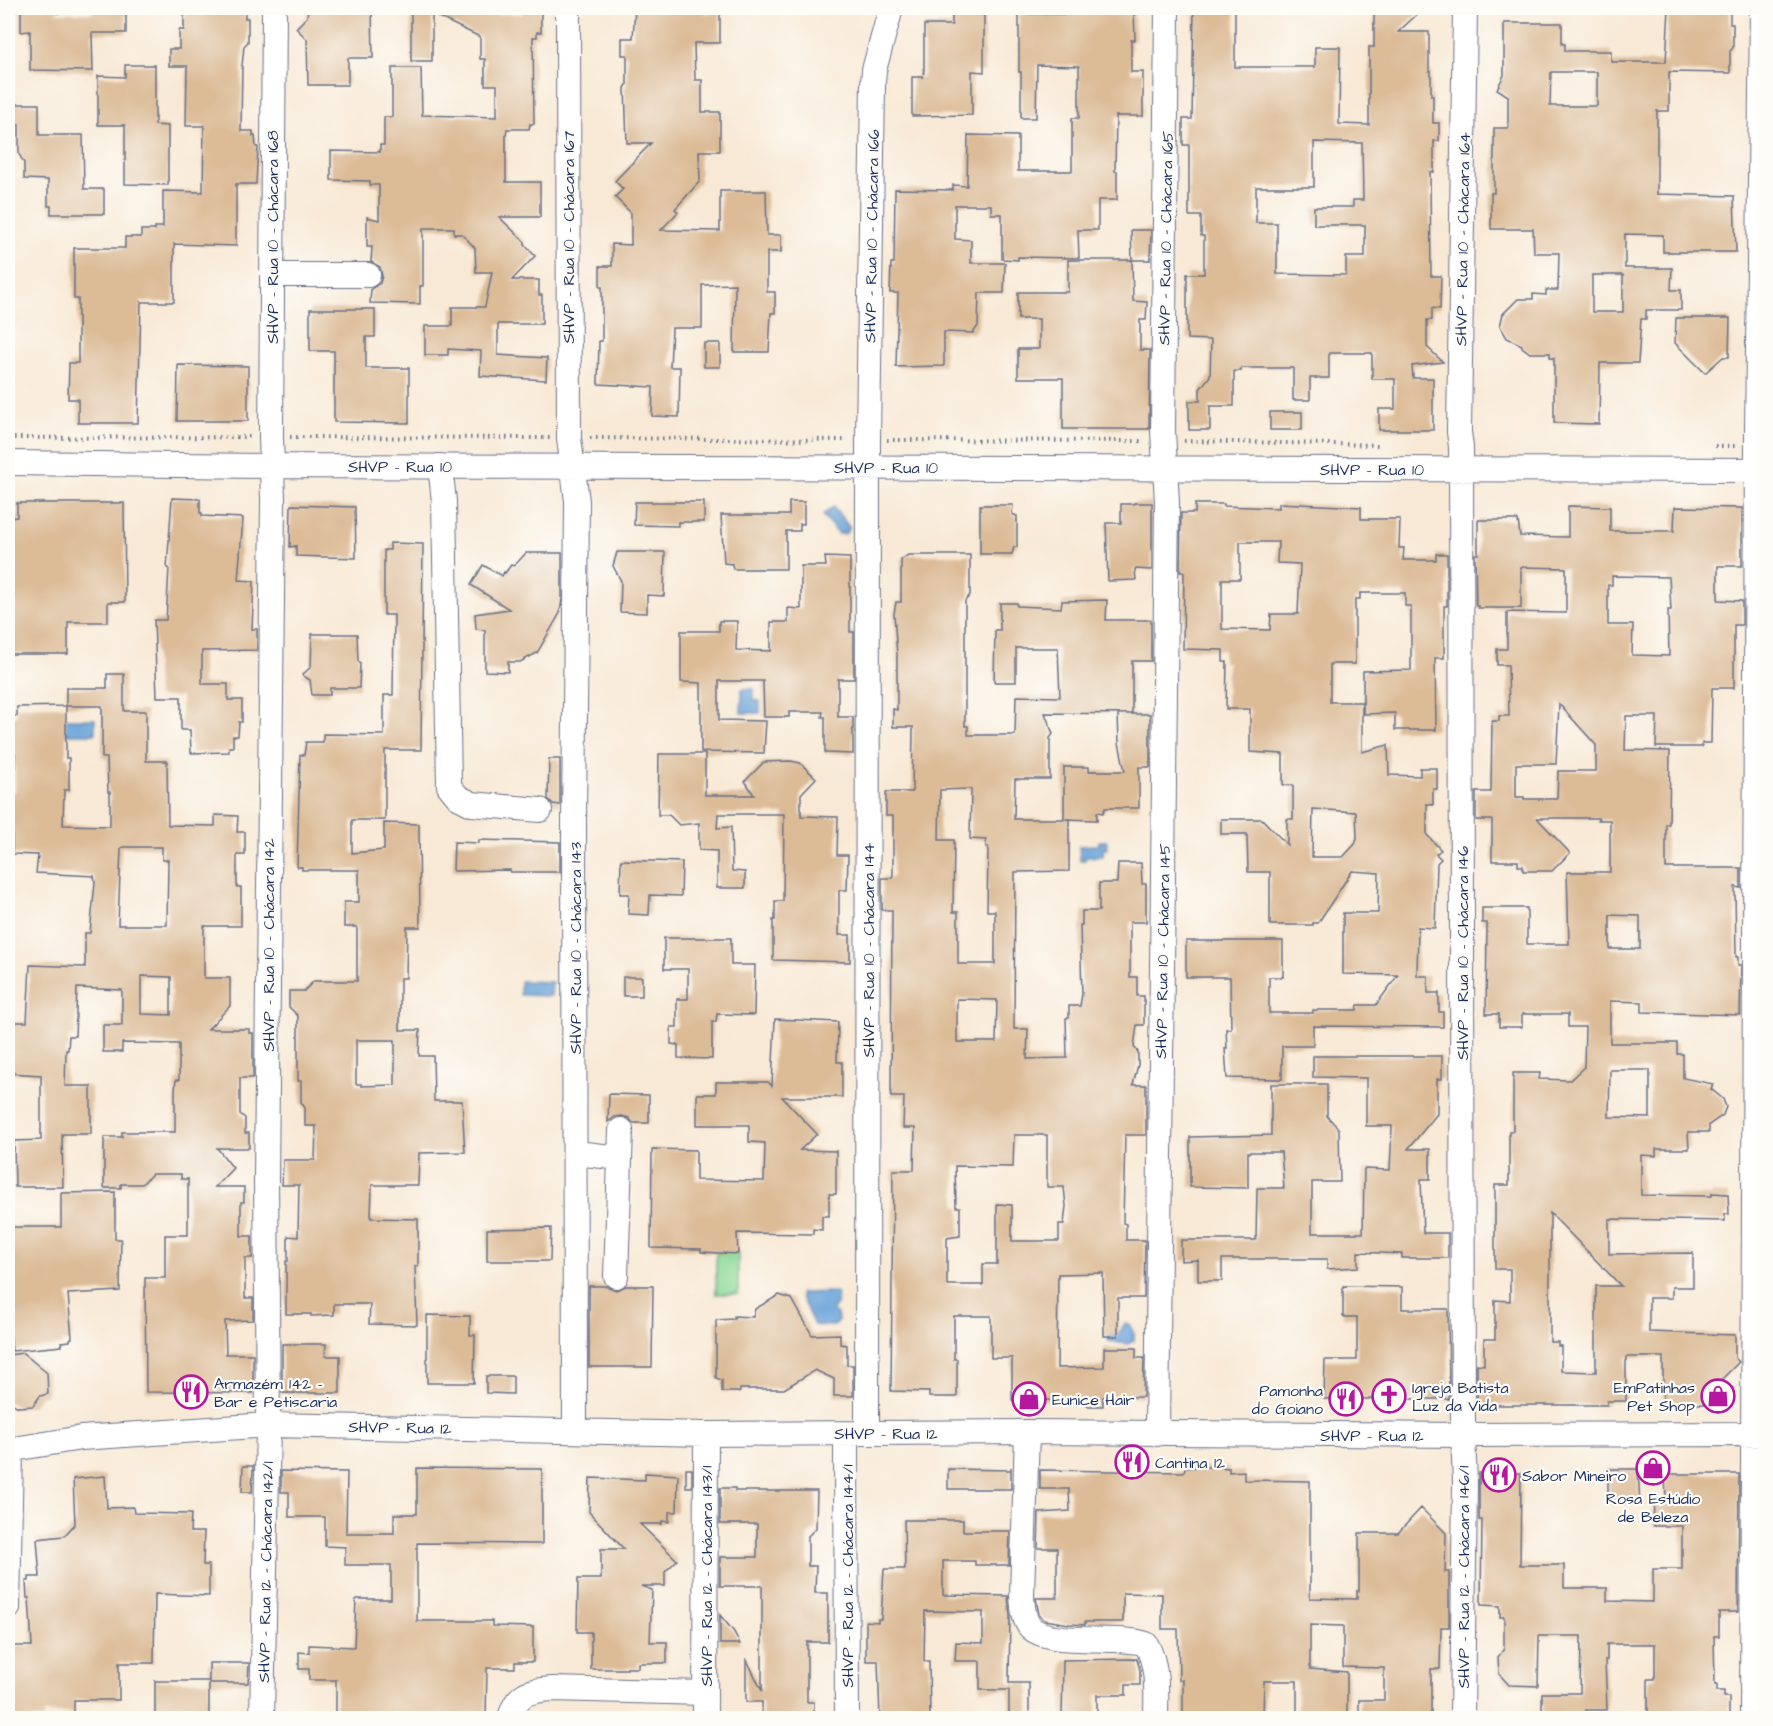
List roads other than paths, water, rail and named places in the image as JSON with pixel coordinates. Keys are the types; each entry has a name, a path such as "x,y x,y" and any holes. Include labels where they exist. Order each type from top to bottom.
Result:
{"street":[{"name":"SHVP - Rua 10 - Chácara 168","path":"273,466 271,437 274,8"},
{"name":"SHVP - Rua 10 - Chácara 167","path":"568,8 569,438 573,465"},
{"name":"SHVP - Rua 10 - Chácara 166","path":"868,467 873,83 874,70 891,8"},
{"name":"SHVP - Rua 10 - Chácara 165","path":"1166,468 1163,431 1167,8"},
{"name":"SHVP - Rua 10 - Chácara 164","path":"1461,470 1465,8"},
{"path":"1752,1719 1760,1434 1762,8"},
{"path":"272,275 368,275"},
{"name":"SHVP - Rua 10","path":"8,463 273,466 573,465 1762,470"},
{"name":"SHVP - Rua 10 - Chácara 143","path":"573,465 578,501 574,809 575,1431"},
{"name":"SHVP - Rua 10 - Chácara 142","path":"268,1425 266,1167 273,466"},
{"path":"440,466 444,501 449,786 458,797 472,804 540,810"},
{"name":"SHVP - Rua 10 - Chácara 144","path":"857,1433 868,467"},
{"name":"SHVP - Rua 10 - Chácara 145","path":"1157,1434 1166,468"},
{"name":"SHVP - Rua 10 - Chácara 146","path":"1461,470 1463,1436"},
{"path":"616,1276 621,1130"},
{"path":"576,1153 620,1158"},
{"name":"SHVP - Rua 12","path":"9,1449 92,1437 268,1425 706,1434 1027,1432 1463,1436 1760,1434"},
{"name":"SHVP - Rua 12 - Chácara 142/1","path":"262,1719 268,1425"},
{"path":"1027,1432 1022,1596 1024,1615 1029,1626 1039,1634 1146,1644 1153,1661 1156,1680 1156,1719"},
{"name":"SHVP - Rua 12 - Chácara 144/1","path":"847,1719 857,1433"},
{"name":"SHVP - Rua 12 - Chácara 143/1","path":"705,1719 706,1434"},
{"name":"SHVP - Rua 12 - Chácara 146/1","path":"1462,1719 1465,1483 1463,1436"},
{"path":"8,1608 9,1449"},
{"path":"510,1719 519,1697 532,1690 705,1693"}],"water":[{"path":"833,507 850,528 845,534 839,535 823,515"},
{"path":"742,689 754,689 754,700 760,701 760,713 741,713"},
{"path":"65,719 95,719 95,734 65,734"},
{"path":"1099,841 1107,841 1108,849 1103,849 1103,856 1086,857 1085,860 1080,860 1079,846 1099,845"},
{"path":"520,981 552,982 551,996 520,995"},
{"path":"834,1292 837,1295 837,1304 833,1307 833,1311 837,1314 838,1321 834,1326 814,1325 801,1293"},
{"path":"1125,1323 1129,1324 1134,1334 1134,1341 1127,1344 1108,1341 1111,1333 1120,1332"}],"place":[{"name":"Armazém 142 - Bar e Petiscaria","path":"191,1392"},
{"name":"Igreja Batista Luz da Vida","path":"1389,1396"},
{"name":"EmPatinhas Pet Shop","path":"1718,1396"},
{"name":"Eunice Hair","path":"1029,1399"},
{"name":"Pamonha do Goiano","path":"1346,1399"},
{"name":"Cantina 12","path":"1132,1462"},
{"name":"Rosa Estúdio de Beleza","path":"1653,1468"},
{"name":"Sabor Mineiro","path":"1499,1475"}]}
